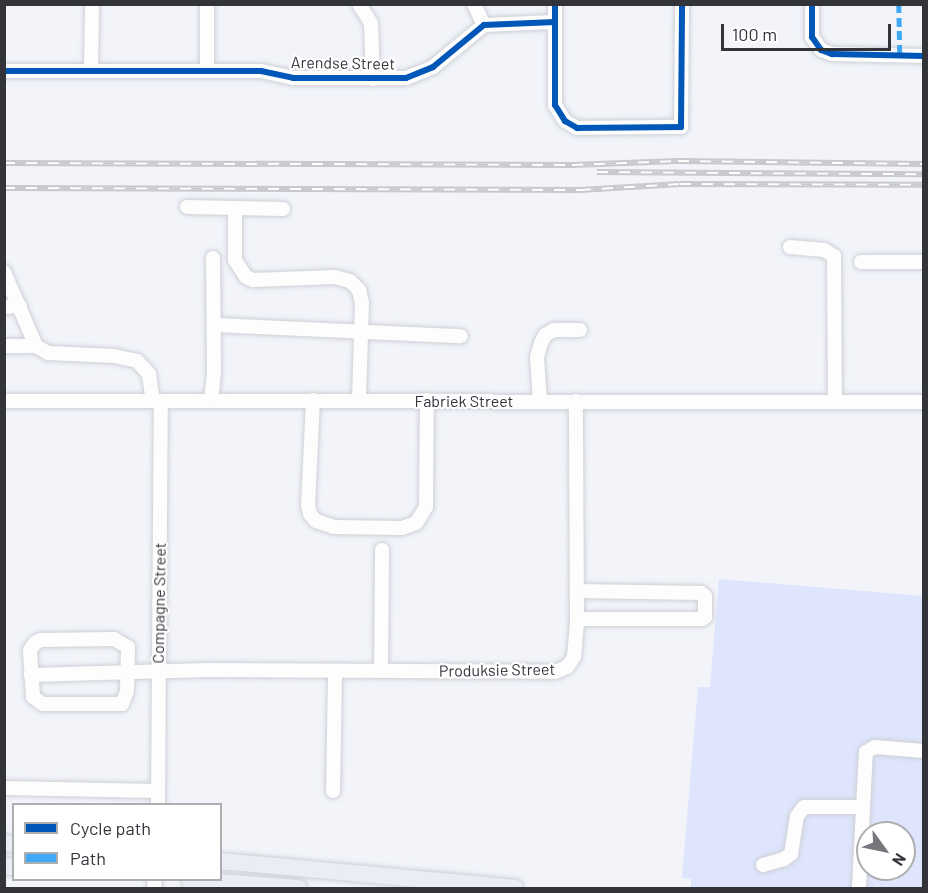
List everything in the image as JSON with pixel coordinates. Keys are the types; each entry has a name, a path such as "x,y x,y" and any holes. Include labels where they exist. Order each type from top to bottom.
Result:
{"main road":[{"path":"222,861 515,888"},
{"path":"214,881 299,888"}],"street":[{"path":"92,4 92,71"},
{"path":"207,4 207,71"},
{"path":"359,4 371,23 373,79"},
{"path":"474,4 484,25 555,22"},
{"path":"555,4 555,105 564,122 577,128 681,127 682,4"},
{"path":"812,4 812,37 821,50 832,54 924,56"},
{"name":"Arendse Street","path":"4,70 261,71 293,78 406,78 421,74 484,25"},
{"path":"186,207 283,209"},
{"path":"235,208 235,260 241,272 253,280 335,277 350,281 359,290 361,332 359,400"},
{"path":"790,247 824,250 834,256 835,402"},
{"path":"211,400 215,325 213,258"},
{"path":"861,262 924,261"},
{"path":"4,272 36,346"},
{"path":"4,307 20,306"},
{"path":"215,325 460,336"},
{"path":"540,401 537,357 545,335 554,330 580,330"},
{"name":"Compagne Street","path":"4,346 36,346 48,353 129,358 142,365 148,374 157,401 158,798"},
{"path":"313,400 308,505 310,514 316,521 334,527 402,528 422,518 426,507 427,400"},
{"name":"Fabriek Street","path":"4,401 924,402"},
{"name":"Produksie Street","path":"31,675 207,670 555,672 567,667 574,657 577,619 576,401"},
{"path":"381,671 382,550"},
{"path":"577,591 701,593 705,596 705,617 702,619 577,619"},
{"path":"41,640 120,640 128,647 129,671 126,697 118,705 40,702 32,694 30,650 41,640"},
{"path":"333,791 335,671"},
{"path":"859,888 862,807 868,749 924,751"},
{"path":"4,788 158,798"},
{"path":"763,865 784,860 791,854 797,816 804,807 862,807"}],"shaded area":[{"path":"719,579 923,596 923,888 691,888 691,879 682,878 698,687 710,687"}],"railway":[{"path":"4,163 572,165 678,161 924,164"},
{"path":"597,172 924,174"},
{"path":"4,188 580,190 680,184 924,185"}],"marked path":[{"path":"899,4 900,55"}],"cycle path":[{"path":"555,4 555,105 565,121 577,128 681,127 682,4"},
{"path":"812,4 812,37 821,50 832,54 924,56"},
{"path":"4,71 261,71 293,78 406,78 433,67 484,25 555,22"}]}
